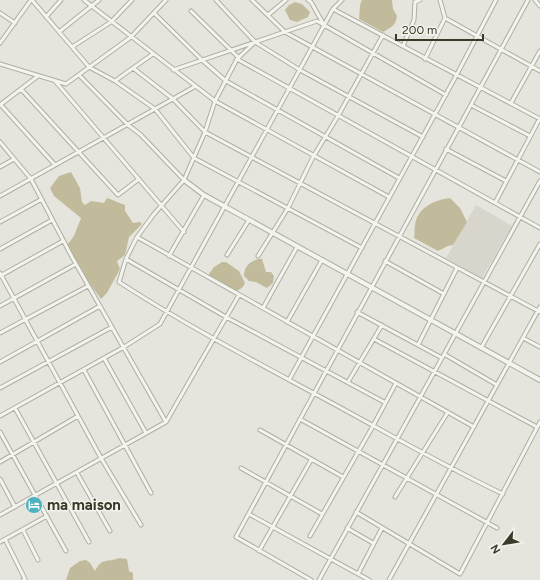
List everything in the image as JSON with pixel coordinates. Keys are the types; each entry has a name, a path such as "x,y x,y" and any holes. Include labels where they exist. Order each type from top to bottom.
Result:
{"street":[{"path":"0,43 32,0 89,67 115,81 155,109 194,158 362,248"},
{"path":"46,17 61,0"},
{"path":"84,0 194,87 214,101 389,197"},
{"path":"59,32 99,0"},
{"path":"72,47 111,22 132,0"},
{"path":"0,64 66,84 131,37 166,0"},
{"path":"216,0 255,42 300,70 423,137"},
{"path":"252,0 285,32 540,172"},
{"path":"268,15 286,0"},
{"path":"0,416 84,370 154,329 168,313 333,9 342,0"},
{"path":"403,46 414,20 415,2 420,0"},
{"path":"440,0 446,18 477,37 540,71"},
{"path":"289,380 446,95 496,0"},
{"path":"311,580 236,538 528,0"},
{"path":"534,0 540,6"},
{"path":"310,1 325,25"},
{"path":"333,9 456,76 540,118 495,203"},
{"path":"191,11 238,58 290,89 540,228"},
{"path":"0,13 15,22"},
{"path":"154,13 202,60 226,81 399,178"},
{"path":"425,59 446,18"},
{"path":"173,70 317,21 372,54 446,95"},
{"path":"258,256 288,208 314,156 383,35"},
{"path":"255,42 238,58 214,101 205,132 184,180 137,238 126,259 119,282 168,313 289,380 451,469 503,494"},
{"path":"511,103 540,51"},
{"path":"115,81 153,54"},
{"path":"133,68 172,99 205,132 539,312"},
{"path":"79,75 128,125 140,134 184,180 204,195 540,380"},
{"path":"38,76 0,105 55,165"},
{"path":"55,81 184,232"},
{"path":"0,196 194,87"},
{"path":"21,89 118,195 138,179"},
{"path":"470,105 530,136"},
{"path":"0,142 31,179 63,241 166,422"},
{"path":"446,149 506,181"},
{"path":"0,167 14,159"},
{"path":"319,580 540,181"},
{"path":"169,256 204,195"},
{"path":"0,222 42,199"},
{"path":"0,249 52,220"},
{"path":"227,255 249,220"},
{"path":"137,238 474,427"},
{"path":"63,241 1,275 101,458 141,525"},
{"path":"481,348 540,244"},
{"path":"263,308 297,247"},
{"path":"126,259 226,317 302,356 384,402"},
{"path":"288,322 322,260"},
{"path":"385,261 444,294"},
{"path":"0,306 76,264"},
{"path":"418,345 457,268"},
{"path":"0,333 88,286"},
{"path":"0,515 166,422 239,295"},
{"path":"0,362 100,306"},
{"path":"389,580 509,363 539,312 540,307"},
{"path":"358,312 442,358"},
{"path":"348,382 382,325"},
{"path":"0,388 112,327"},
{"path":"523,338 540,348"},
{"path":"374,339 537,427"},
{"path":"444,354 497,385"},
{"path":"104,358 146,433"},
{"path":"84,370 150,493"},
{"path":"310,536 396,383"},
{"path":"15,408 89,542"},
{"path":"395,497 448,412"},
{"path":"0,462 78,416"},
{"path":"300,419 496,528"},
{"path":"356,512 460,574 540,422"},
{"path":"260,430 343,477"},
{"path":"0,432 66,550"},
{"path":"259,551 311,460"},
{"path":"241,468 322,514"},
{"path":"77,473 110,531"},
{"path":"0,480 15,507"},
{"path":"249,514 369,580"},
{"path":"0,542 47,516"},
{"path":"347,528 373,543"},
{"path":"358,574 382,528"},
{"path":"23,530 38,560"},
{"path":"5,539 25,579 23,580"}],"shaded area":[{"path":"362,0 392,0 393,9 397,16 391,28 383,32 359,19"},
{"path":"295,2 302,4 310,12 308,17 297,22 290,20 285,10 289,5"},
{"path":"71,172 80,188 82,202 85,205 91,201 104,203 107,198 125,205 125,211 133,223 140,222 142,224 129,237 125,255 117,261 120,269 107,293 101,299 90,284 67,245 74,236 81,218 54,196 50,188 59,176"},
{"path":"450,198 460,208 467,222 453,245 438,251 414,238 416,219 427,206"},
{"path":"476,205 512,226 482,278 446,258"},
{"path":"258,259 262,259 266,272 271,272 274,276 273,283 267,288 256,282 249,281 244,276 248,265"},
{"path":"222,262 226,262 239,271 245,283 243,287 237,291 210,277 209,274 214,267"},
{"path":"119,558 127,559 129,571 133,573 133,580 66,580 70,568 80,561 86,560 95,571 103,562"}],"place":[{"name":"ma maison","path":"34,505"}]}
